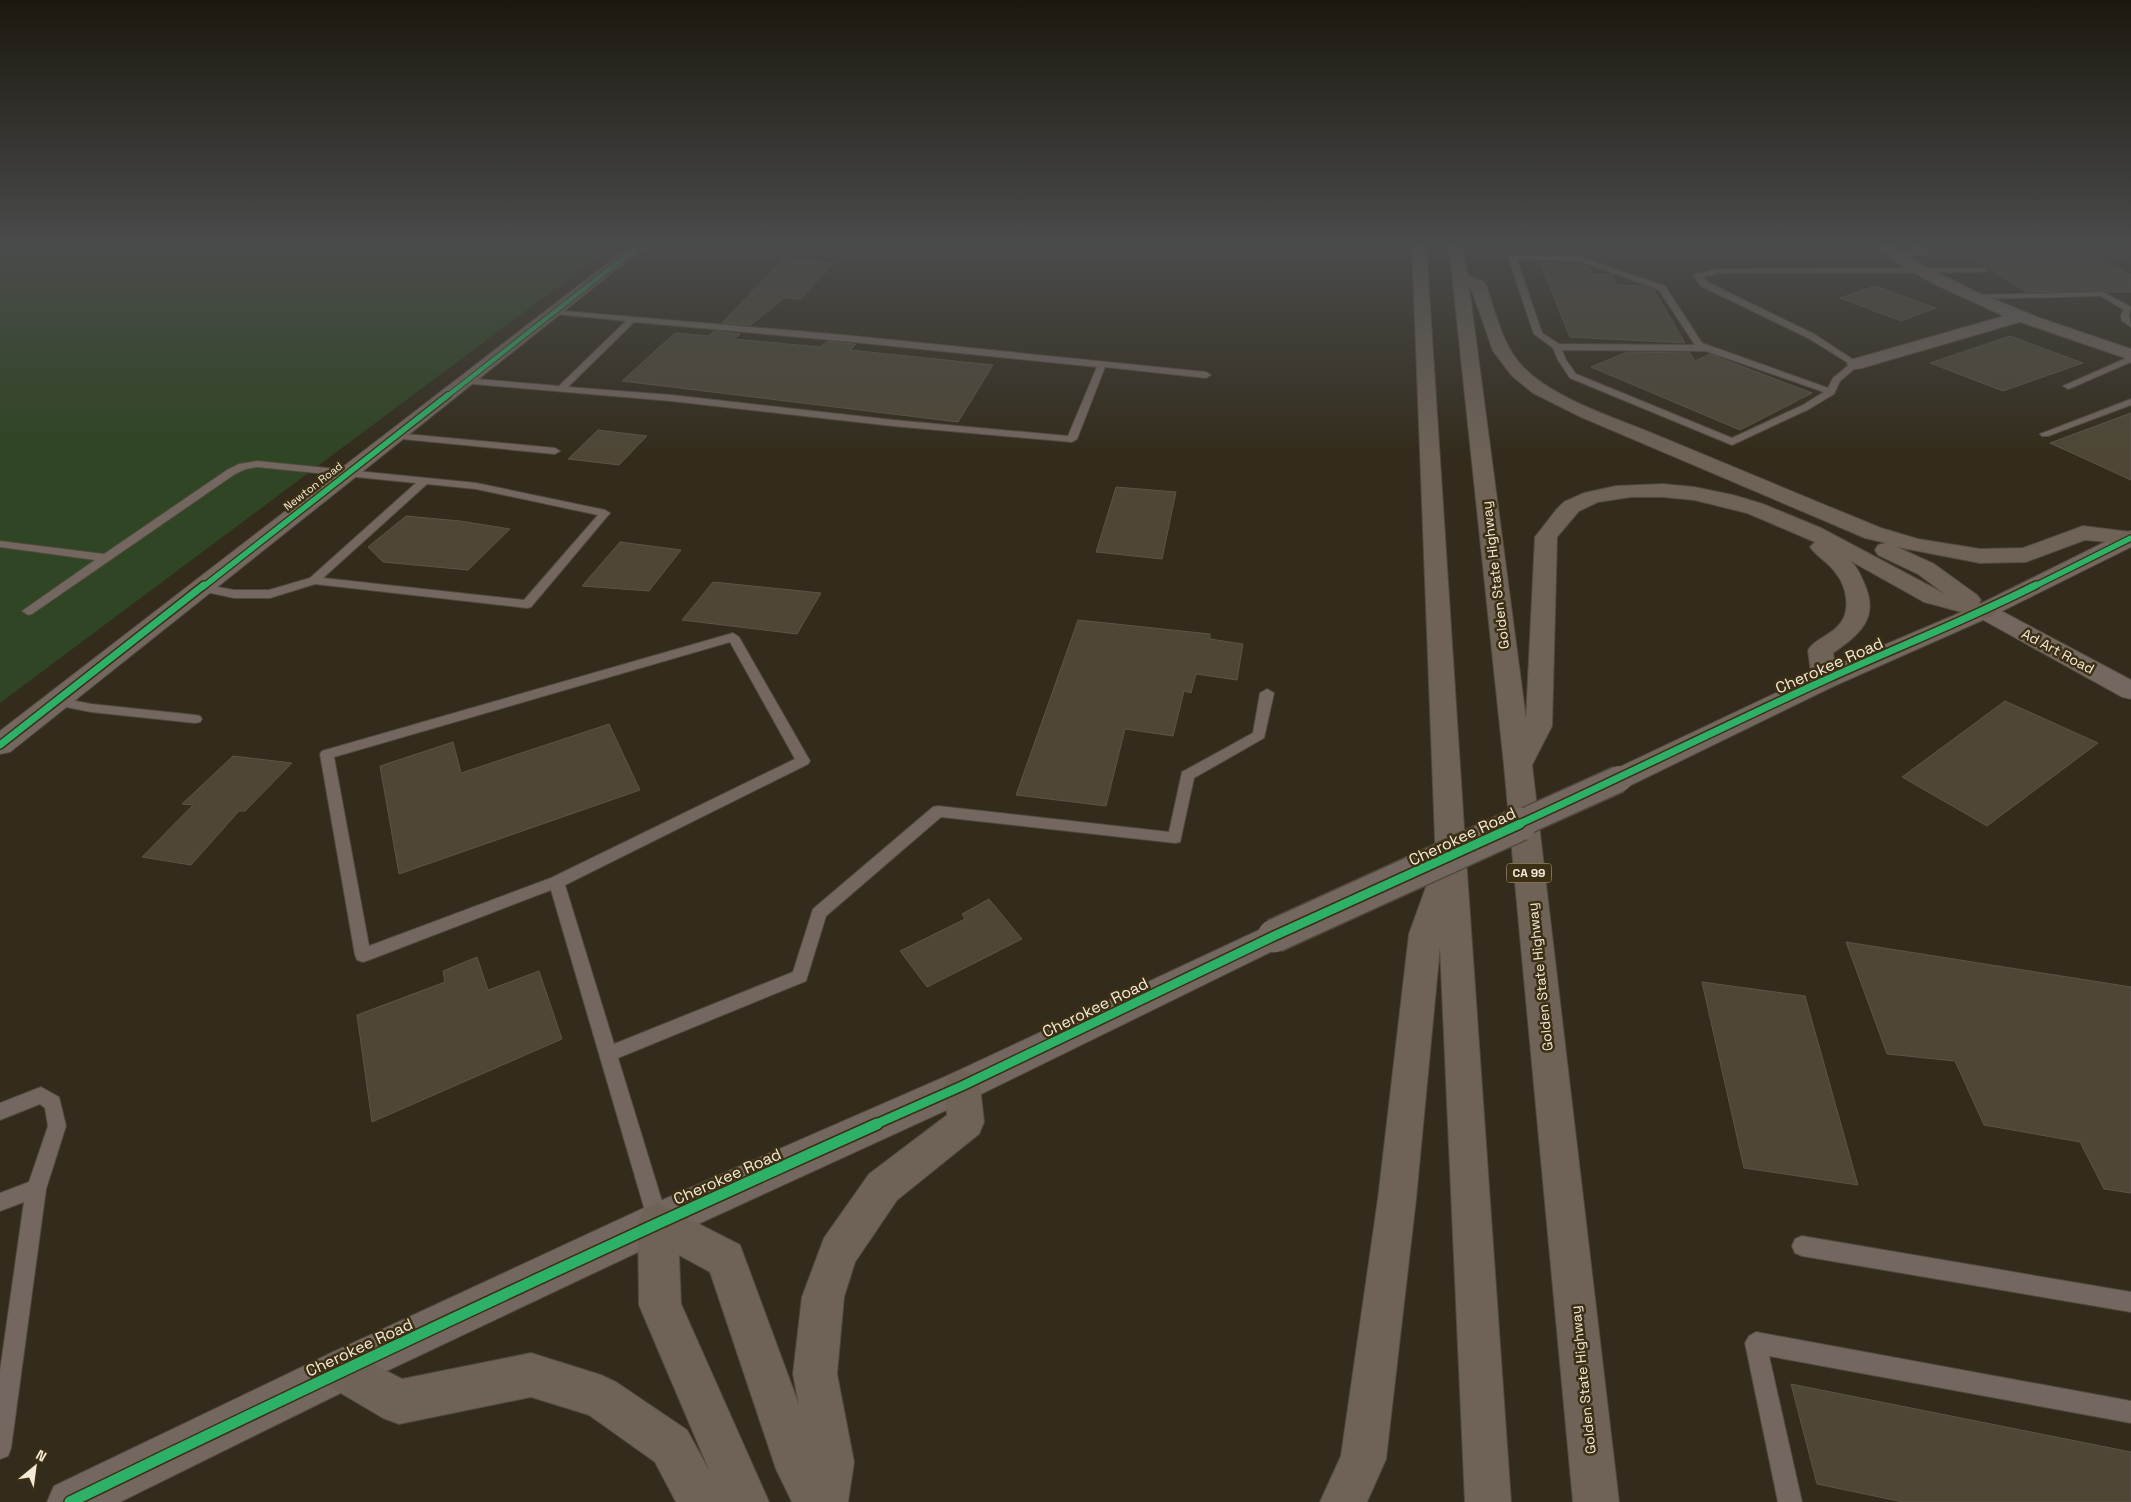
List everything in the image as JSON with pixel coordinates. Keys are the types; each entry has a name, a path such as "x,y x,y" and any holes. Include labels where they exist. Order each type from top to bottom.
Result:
{"highway":[{"path":"1423,315 1451,858 1488,1502"},
{"name":"Golden State Highway","path":"1464,315 1518,765 1596,1502"},
{"path":"1489,315 1502,350 1516,371 1545,393 1588,413 1873,533 1916,545 1980,556 2026,555 2082,533 2130,538"},
{"path":"1518,765 1539,726 1546,537 1559,517 1577,502 1606,494 1653,490 1694,492 1726,498 1765,511 1816,532 1939,600 1984,611"},
{"path":"1820,512 1835,525 1926,569 1984,611"},
{"path":"1790,522 1846,569 1857,593 1859,610 1849,630 1820,650 1825,680"},
{"path":"1343,1502 1363,1459 1397,1199 1425,934 1451,858"},
{"path":"825,1502 831,1462 815,1374 823,1297 838,1252 883,1187 966,1122 962,1086"},
{"path":"746,1502 660,1305 658,1222 726,1259 799,1469 818,1502"},
{"path":"342,1370 399,1402 531,1375 601,1397 670,1446 701,1502"}],"street":[{"name":"Newton Road","path":"0,745 551,315"},
{"path":"1856,364 2020,316 2131,355"},
{"name":"Cherokee Road","path":"70,1502 342,1370 658,1222 962,1086 1274,936 1619,779 1825,680 1984,611 2130,538"},
{"name":"Ad Art Road","path":"1984,611 2131,691"}],"lane":[{"path":"589,315 843,338 1206,375"},
{"path":"1532,315 1538,334 1557,347 1708,348"},
{"path":"1680,315 1699,345 1831,392"},
{"path":"1557,347 1562,360 1573,376 1732,442 1806,407 1831,392 1836,380 1856,364 1811,336 1768,315"},
{"path":"562,388 633,319"},
{"path":"2068,386 2131,359"},
{"path":"465,381 671,398 893,423 1072,439 1102,364"},
{"path":"2045,434 2131,402"},
{"path":"395,436 555,451"},
{"path":"28,611 231,472 243,466 257,464 476,486 605,513 527,604 314,580 270,594 234,594 201,588"},
{"path":"314,580 426,480"},
{"path":"0,544 107,558"},
{"path":"733,637 803,760 556,882 363,955 328,754 733,637"},
{"path":"607,1055 800,976 819,913 938,812 1175,838 1187,775 1259,735 1267,693"},
{"path":"56,701 91,708 196,719"},
{"path":"556,882 658,1222"},
{"path":"0,1112 41,1095 53,1103 57,1126 36,1189 0,1448"},
{"path":"0,1202 36,1189"},
{"path":"1802,1246 2131,1302"},
{"path":"1790,1502 1756,1343 2131,1412"}],"green space":[{"path":"0,315 520,315 0,703"}],"building":[{"path":"730,315 763,315 751,325 722,323"},
{"path":"1561,315 1669,315 1685,343 1570,337"},
{"path":"1885,315 1917,315 1901,321"},
{"path":"714,331 740,334 734,339 820,347 827,341 856,344 850,350 993,365 958,422 622,381 675,333 709,336"},
{"path":"2010,336 2083,363 2003,391 1930,363"},
{"path":"1627,352 1690,353 1695,361 1710,354 1812,393 1740,430 1591,367"},
{"path":"2131,413 2131,480 2050,443"},
{"path":"598,430 647,436 619,465 568,459"},
{"path":"1116,487 1176,492 1162,559 1096,552"},
{"path":"406,516 460,521 510,529 468,570 383,562 368,547"},
{"path":"620,542 681,550 649,591 582,586"},
{"path":"713,582 821,593 797,634 682,620"},
{"path":"1078,620 1210,634 1210,639 1243,644 1237,680 1196,674 1191,693 1184,691 1173,736 1125,729 1106,806 1016,795"},
{"path":"2005,701 2098,743 1987,826 1902,777"},
{"path":"609,724 640,790 399,874 380,766 453,742 461,773"},
{"path":"233,756 292,763 245,811 239,811 191,865 142,857 193,805 182,804"},
{"path":"989,899 1022,939 927,987 900,951 965,919 962,914"},
{"path":"1846,942 2131,987 2131,1193 2104,1189 2080,1142 1984,1125 1955,1061 1887,1054"},
{"path":"477,957 488,990 539,971 562,1039 372,1122 357,1015 445,982 443,971"},
{"path":"1702,982 1805,996 1858,1185 1744,1168"},
{"path":"1791,1384 2131,1452 2131,1502 1903,1502 1817,1484"}],"cycle path":[{"path":"0,745 550,315"},
{"path":"70,1502 342,1370 658,1222 962,1086 1274,936 1619,779 1825,680 1984,611 2131,538"}]}
